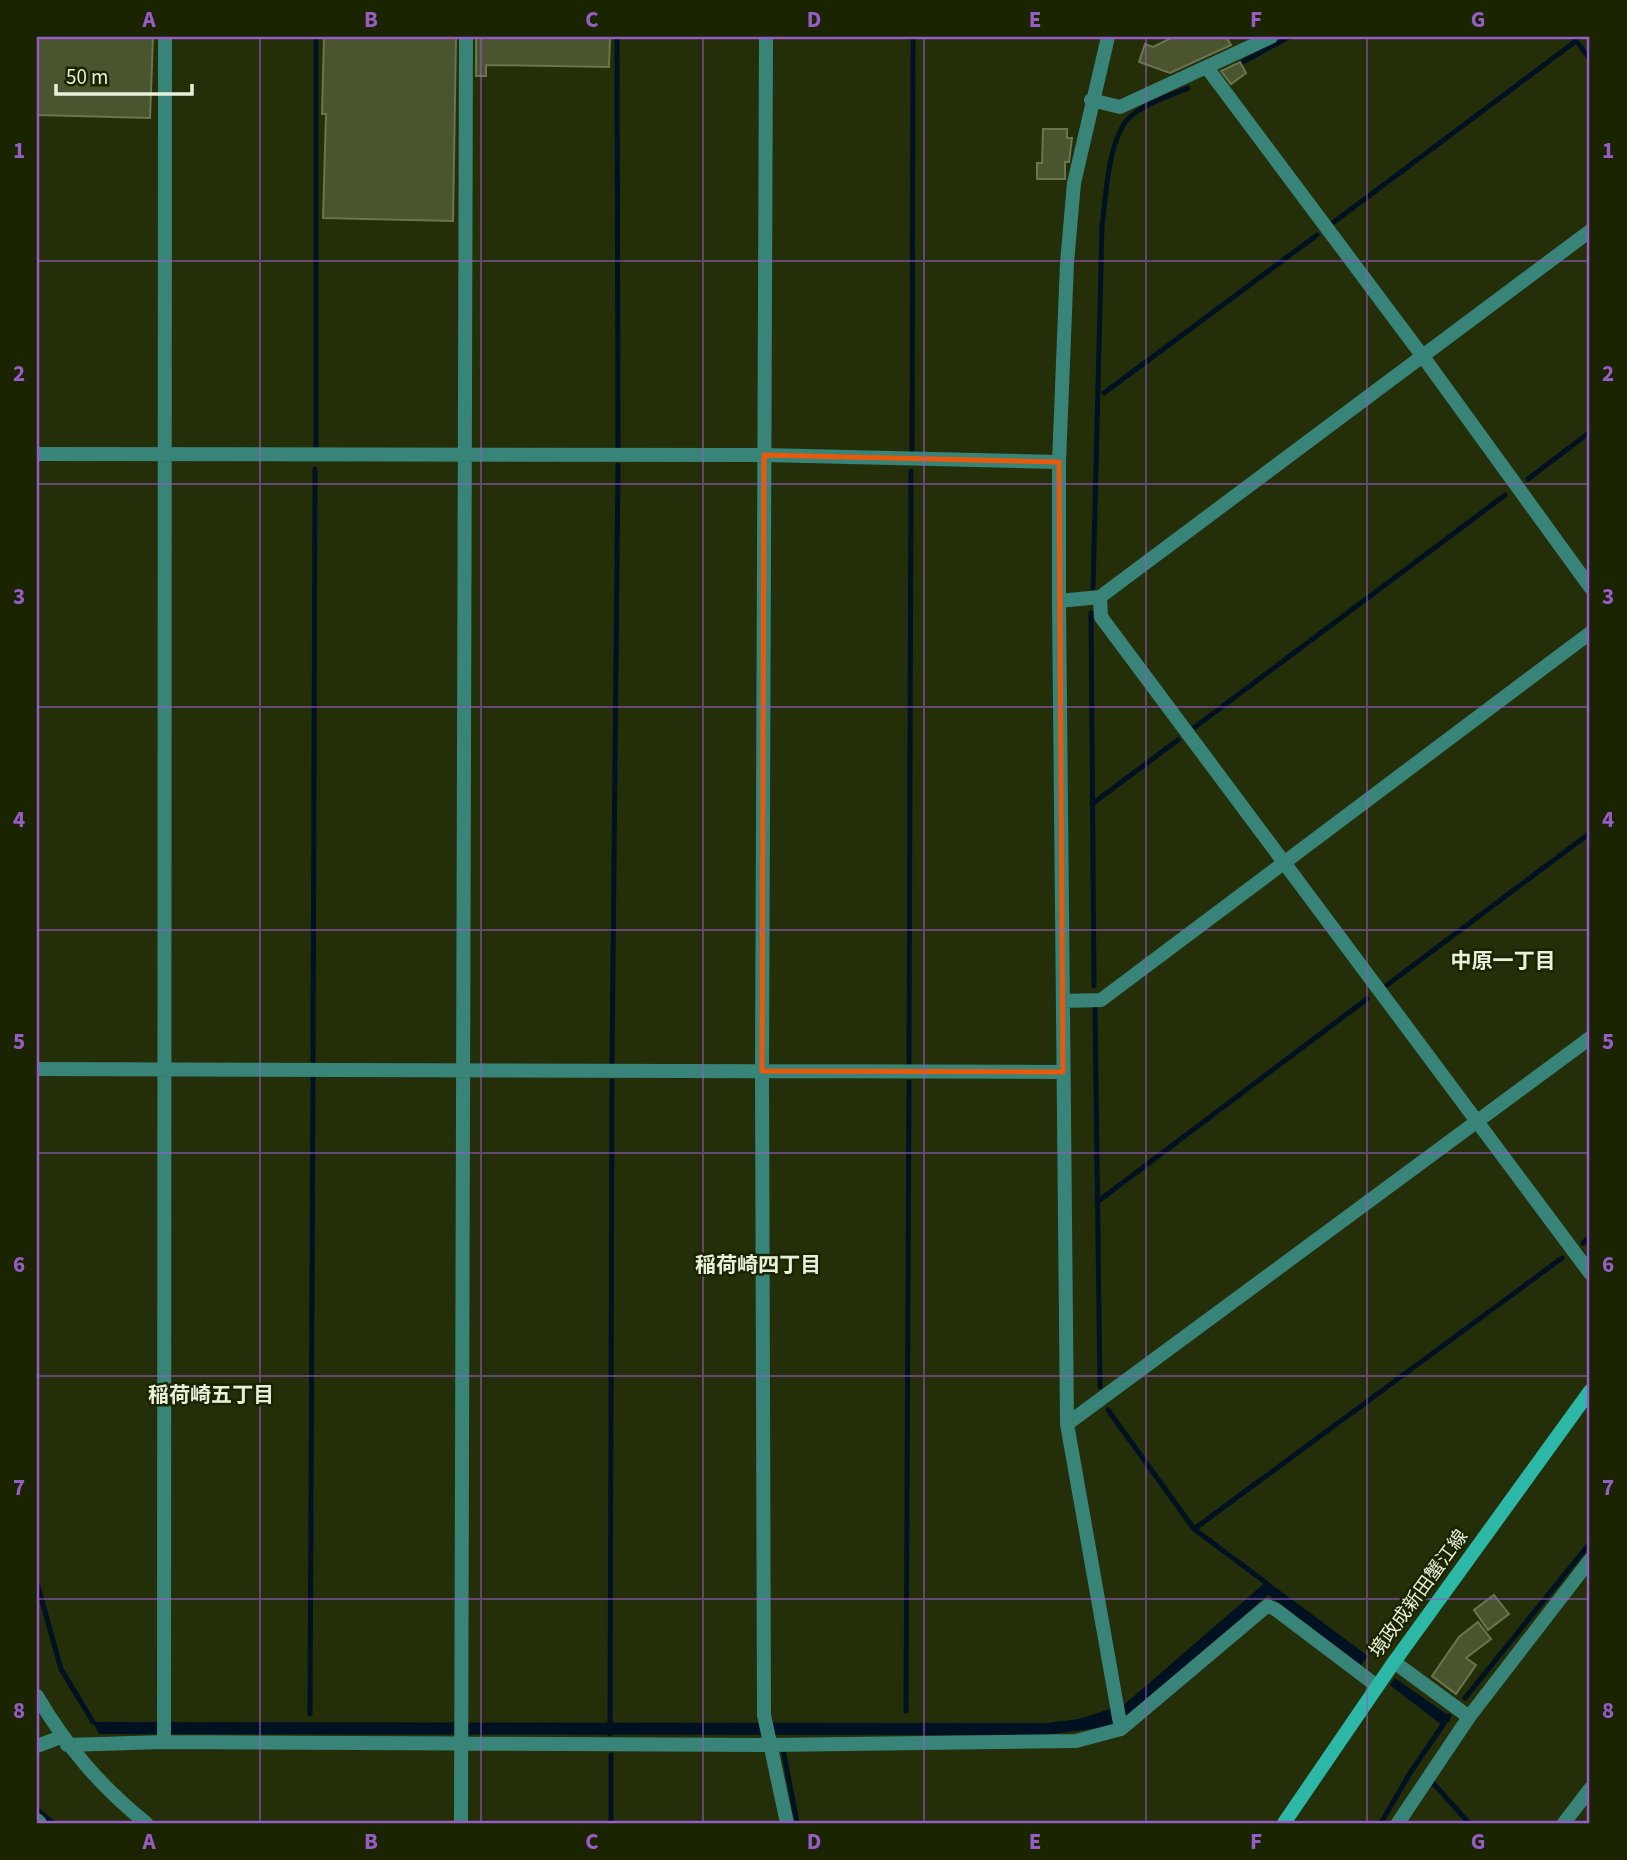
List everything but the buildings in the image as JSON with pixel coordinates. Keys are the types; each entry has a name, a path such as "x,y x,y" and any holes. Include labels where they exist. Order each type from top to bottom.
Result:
{"main road":[{"name":"境政成新田蟹江線","path":"1284,1823 1394,1662 1590,1391"}],"street":[{"path":"164,1742 165,37"},
{"path":"461,1823 466,37"},
{"path":"766,37 762,1071 764,1715 787,1823"},
{"path":"1108,37 1091,100 1074,183 1069,236 1059,462 1059,601 1067,1424 1121,1727"},
{"path":"1091,100 1120,107 1208,69 1271,37"},
{"path":"1208,69 1424,358 1590,587"},
{"path":"1059,601 1100,597 1424,358 1590,231"},
{"path":"37,454 764,455 1059,462"},
{"path":"1100,597 1101,617 1590,1273"},
{"path":"1063,1001 1101,999 1285,864 1590,633"},
{"path":"1067,1424 1590,1038"},
{"path":"37,1069 1063,1072"},
{"path":"1398,1823 1469,1717 1590,1560"},
{"path":"37,1746 64,1741 771,1745 1076,1741 1121,1727 1267,1606 1275,1609 1377,1686"},
{"path":"1394,1662 1469,1717"},
{"path":"37,1696 64,1741 116,1798 146,1823"},
{"path":"1564,1823 1590,1789"}],"highlighted area":[{"path":"764,455 1059,462 1063,1072 762,1071"}],"water":[{"path":"1267,1581 1368,1656 1361,1665 1268,1595 1126,1717 1105,1727 1045,1735 99,1734 93,1722 1047,1723 1079,1719 1125,1704"},
{"path":"1395,1678 1449,1716 1450,1721 1442,1725 1390,1685"}],"waterway":[{"path":"316,37 316,446"},
{"path":"617,37 618,450"},
{"path":"912,452 913,37"},
{"path":"1237,65 1289,37"},
{"path":"1573,37 1590,59"},
{"path":"1334,222 1576,41"},
{"path":"1093,588 1102,226 1109,168 1117,138 1130,117 1151,104 1188,88"},
{"path":"1104,393 1317,235"},
{"path":"1528,479 1590,432"},
{"path":"612,1062 618,465"},
{"path":"313,1061 315,469"},
{"path":"909,1063 911,471"},
{"path":"1195,727 1505,495"},
{"path":"1091,613 1094,986"},
{"path":"1092,804 1178,740"},
{"path":"1387,985 1590,833"},
{"path":"1097,1202 1367,999"},
{"path":"1095,1009 1100,1387"},
{"path":"310,1714 313,1076"},
{"path":"610,1734 612,1081"},
{"path":"906,1711 909,1082"},
{"path":"1583,1243 1590,1237"},
{"path":"1194,1529 1562,1258"},
{"path":"1108,1410 1194,1529 1265,1582"},
{"path":"1465,1698 1590,1543"},
{"path":"37,1583 61,1669 93,1722"},
{"path":"1381,1823 1410,1773 1449,1716"},
{"path":"783,1749 797,1823"},
{"path":"611,1755 611,1823"},
{"path":"1433,1783 1469,1823"},
{"path":"37,1810 53,1823"}],"district":[{"name":"中原一丁目","path":"1503,961"},
{"name":"稲荷崎四丁目","path":"758,1265"},
{"name":"稲荷崎五丁目","path":"211,1395"}]}
